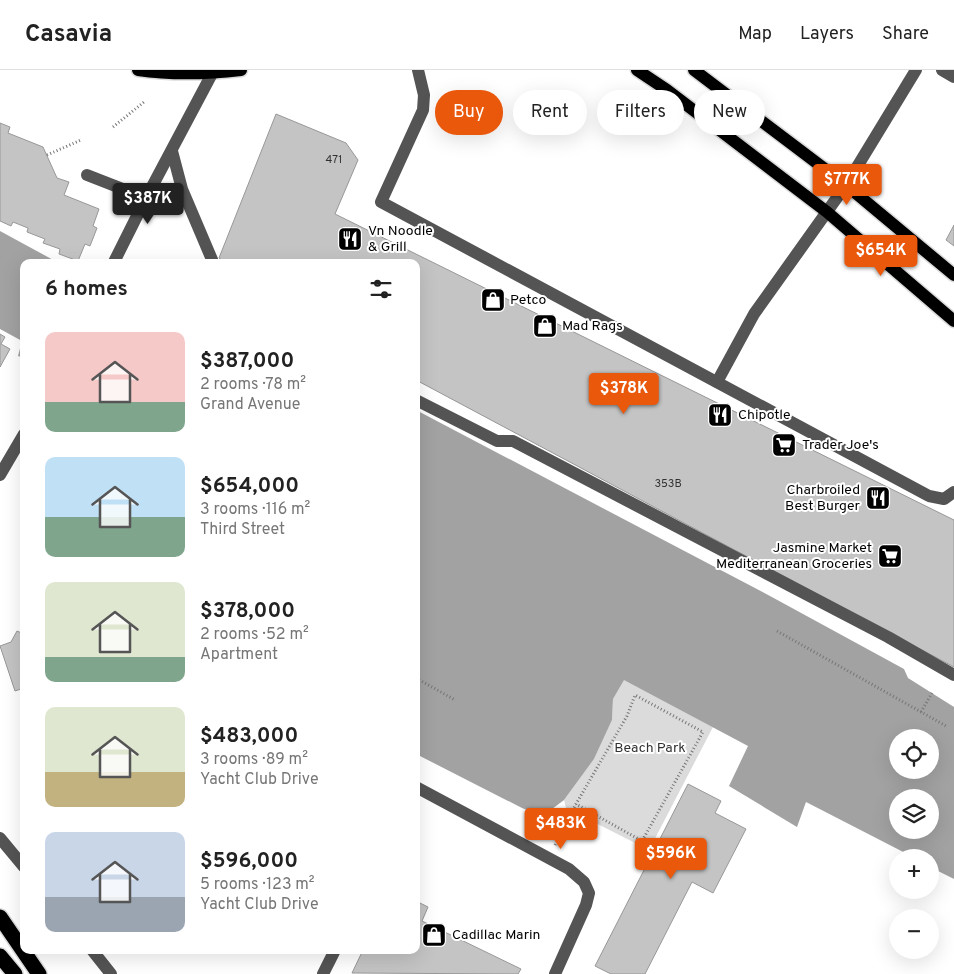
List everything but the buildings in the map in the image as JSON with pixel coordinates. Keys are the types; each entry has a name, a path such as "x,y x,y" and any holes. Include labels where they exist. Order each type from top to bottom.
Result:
{"highway":[{"path":"0,917 20,946"},
{"path":"25,954 39,974"},
{"path":"0,956 14,974"}],"main road":[{"path":"138,70 156,72 241,70"},
{"path":"638,70 827,212 954,321"},
{"path":"694,70 846,185 954,274"}],"street":[{"path":"418,70 424,95 423,110 381,202 929,496 944,499 954,492"},
{"path":"717,382 754,314 846,185 916,70"},
{"path":"942,70 954,77"},
{"path":"116,259 146,198 214,72"},
{"path":"172,151 182,189 212,259"},
{"path":"87,175 146,198"},
{"path":"420,402 497,441 513,441 888,637 954,675"},
{"path":"0,475 20,440"},
{"path":"420,789 569,869 584,882 589,893 586,905 555,974"},
{"path":"0,838 20,862"},
{"path":"95,954 111,974"},
{"path":"323,974 333,954"}],"path":[{"path":"112,128 144,102"},
{"path":"47,155 81,140"},
{"path":"777,631 946,726"},
{"path":"420,680 455,700"},
{"path":"921,712 932,693"},
{"path":"548,858 576,804 627,716 635,695 703,732 642,841 576,804"}],"green space":[{"name":"Beach Park","path":"624,679 713,727 649,850 566,808 564,800 594,759 612,720 613,699"}],"shaded area":[{"path":"0,231 51,259 20,259 20,340 0,329"},
{"path":"420,412 770,596 904,669 908,678 954,707 954,879 939,872 939,849 897,849 806,802 797,827 729,786 748,746 624,680 613,699 612,720 594,759 564,800 552,809 538,814 522,808 420,756"}],"place":[{"name":"Vn Noodle & Grill","path":"350,239"},
{"name":"Petco","path":"493,300"},
{"name":"Mad Rags","path":"545,326"},
{"name":"Chipotle","path":"720,415"},
{"name":"Trader Joe's","path":"784,445"},
{"name":"Charbroiled Best Burger","path":"878,498"},
{"name":"Jasmine Market Mediterranean Groceries","path":"890,556"},
{"name":"Cadillac Marin","path":"434,935"}]}
